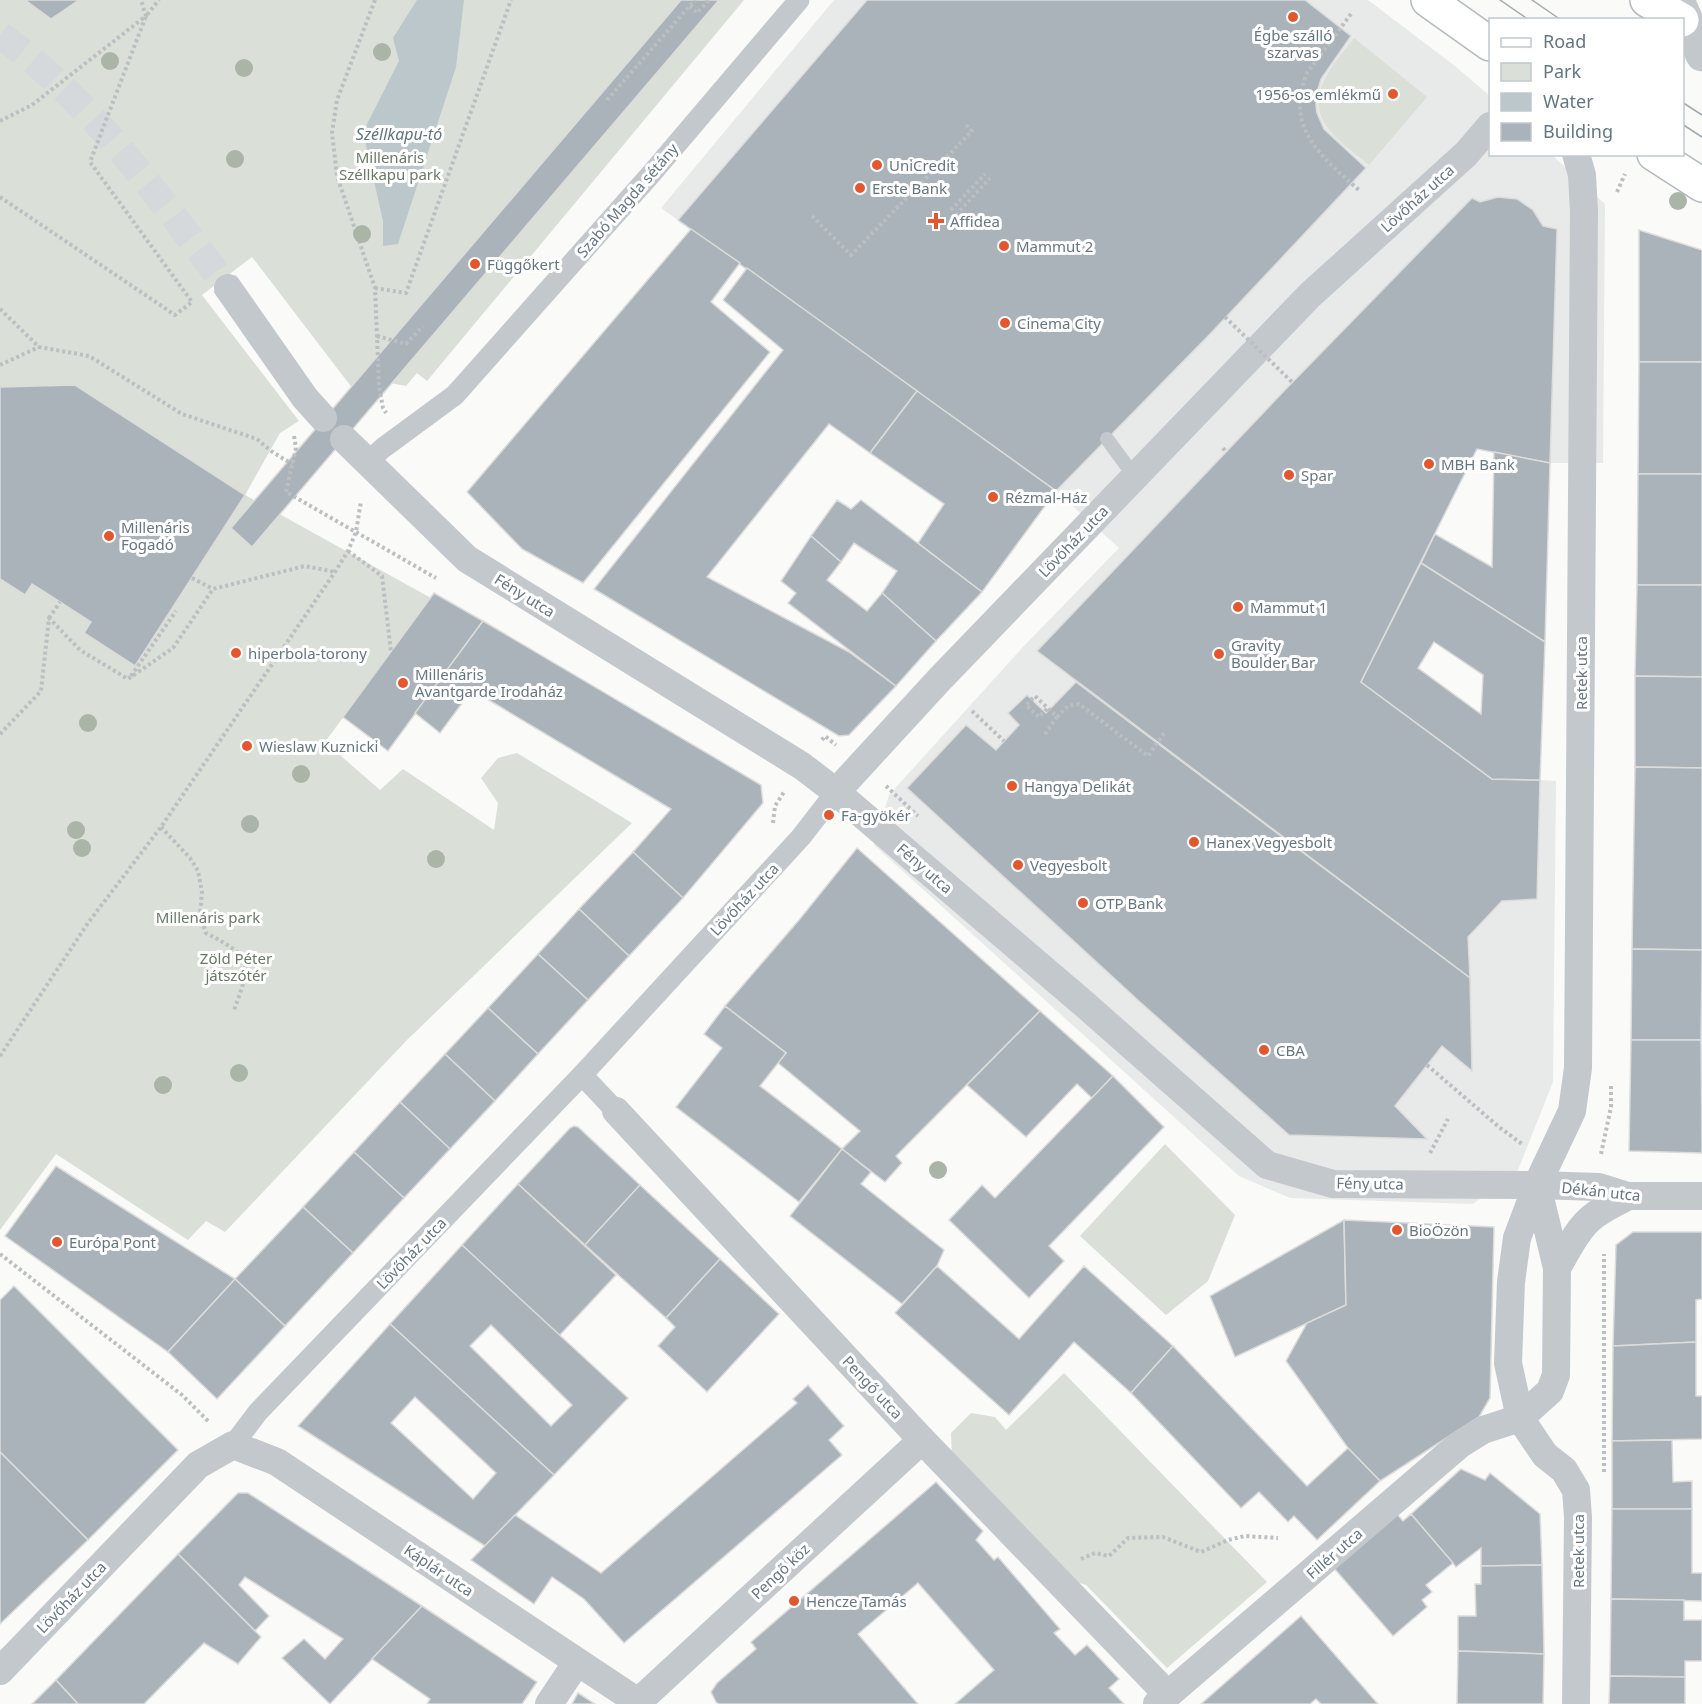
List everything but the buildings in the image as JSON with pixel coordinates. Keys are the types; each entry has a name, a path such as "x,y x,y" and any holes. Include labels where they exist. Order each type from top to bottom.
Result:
{"main road":[{"path":"1428,0 1489,43"},
{"path":"1647,0 1686,18"},
{"path":"1657,156 1702,185"}],"street":[{"name":"Szabó Magda sétány","path":"366,463 455,395 651,173 799,0"},
{"path":"1686,18 1702,55"},
{"name":"Lövőház utca","path":"0,1671 198,1465 233,1445 258,1412 582,1075 801,837 836,792 947,672 1135,477 1310,296 1466,154 1489,128"},
{"name":"Retek utca","path":"1576,1704 1578,1517 1576,1490 1564,1470 1545,1455 1520,1418 1508,1363 1511,1282 1517,1238 1537,1185 1572,1111 1578,1068 1584,212 1582,175 1577,156"},
{"path":"228,288 305,398 323,418"},
{"name":"Fény utca","path":"344,440 467,559 802,766 836,792 1074,995 1267,1165 1333,1184 1537,1185"},
{"name":"Pengő utca","path":"582,1075 922,1440 1059,1581 1163,1700"},
{"path":"1520,1418 1550,1391 1556,1375 1557,1268 1537,1185"},
{"name":"Dékán utca","path":"1537,1185 1599,1187 1628,1196 1702,1196"},
{"path":"1557,1268 1586,1223 1601,1211 1628,1196"},
{"name":"Fillér utca","path":"1163,1700 1459,1445 1483,1430 1520,1418"},
{"name":"Pengő köz","path":"640,1703 922,1440"},
{"name":"Káplár utca","path":"233,1445 277,1462 640,1703"},
{"path":"549,1704 577,1662"}],"lane":[{"path":"1107,439 1135,477"}],"path":[{"path":"0,198 175,315 192,302 90,162 146,16 141,0"},
{"path":"0,121 32,105 146,16 159,0"},
{"path":"375,0 338,100 332,133 337,176 375,288 383,408 400,436"},
{"path":"375,288 406,293 511,0"},
{"path":"607,100 695,0"},
{"path":"690,6 697,14 709,0"},
{"path":"1351,14 1307,73 1301,90 1299,108 1310,142 1360,190"},
{"path":"812,216 851,255 972,131 966,125"},
{"path":"951,210 985,174"},
{"path":"956,215 990,178"},
{"path":"0,309 39,347 89,356 182,414 257,439 292,464"},
{"path":"1225,317 1292,382"},
{"path":"377,336 406,344 423,327"},
{"path":"0,365 39,347"},
{"path":"0,1056 88,923 161,826 348,552 356,532 366,463"},
{"path":"348,552 381,576 391,652"},
{"path":"192,578 213,589 305,566 335,572"},
{"path":"129,679 173,648 213,589"},
{"path":"0,734 41,691 49,618 60,602"},
{"path":"129,679 176,611"},
{"path":"49,618 80,650 129,679"},
{"path":"1047,709 1039,717 1026,705 1035,696 1057,717"},
{"path":"1045,734 1068,706 1080,704 1148,756 1165,732"},
{"path":"972,711 1004,741"},
{"path":"161,826 190,858 198,872 202,892 200,916 206,933 228,944 243,956 246,970 234,1010"},
{"path":"1427,1065 1499,1127 1525,1146"},
{"path":"1421,1152 1430,1153 1448,1119"},
{"path":"0,1254 182,1395 233,1445"},
{"path":"1059,1581 1084,1556 1095,1552 1109,1556 1128,1538 1163,1537 1201,1552 1228,1540 1245,1536 1278,1538"}],"shaded area":[{"path":"834,0 1368,0 1455,66 1489,95 1489,156 1553,156 1605,204 1603,463 1550,463 1477,449 1361,682 1540,780 1556,781 1553,1082 1518,1170 1473,1204 1290,1198 1239,1176 874,845 889,795 1022,648 1119,548 1056,491 661,208"}],"green space":[{"path":"0,0 744,0 427,381 417,373 406,386 380,381 353,389 252,257 202,295 299,421 280,433 245,495 431,598 325,742 380,790 403,769 494,830 498,803 481,778 498,758 517,753 632,823 407,1040 225,1232 206,1221 188,1240 56,1154 0,1230"},
{"path":"1354,38 1427,97 1369,165 1332,133 1321,116 1319,104 1320,92 1325,80 1338,58"},
{"path":"1165,1144 1235,1215 1208,1281 1166,1315 1080,1236"},
{"path":"1064,1373 1267,1582 1167,1668 1086,1585 1060,1577 952,1459 951,1433 971,1413 995,1417 1006,1430"}],"water":[{"name":"Széllkapu-tó","path":"417,0 464,0 456,67 398,244 383,246 383,221 363,132 399,61 393,38"}],"tunnel":[{"path":"0,35 34,61 95,121 150,186 228,288"}],"tram line":[{"path":"1500,0 1526,18"},
{"path":"1532,0 1558,18"},
{"path":"1684,103 1702,115"},
{"path":"1684,125 1702,137"}],"place":[{"name":"Égbe szálló szarvas","path":"1293,17"},
{"name":"1956-os emlékmű","path":"1393,94"},
{"name":"UniCredit","path":"877,165"},
{"name":"Erste Bank","path":"860,188"},
{"name":"Affidea","path":"936,221"},
{"name":"Mammut 2","path":"1004,246"},
{"name":"Függőkert","path":"475,264"},
{"name":"Cinema City","path":"1005,323"},
{"name":"MBH Bank","path":"1429,464"},
{"name":"Spar","path":"1289,475"},
{"name":"Rézmal-Ház","path":"993,497"},
{"name":"Millenáris Fogadó","path":"109,536"},
{"name":"Mammut 1","path":"1238,607"},
{"name":"hiperbola-torony","path":"236,653"},
{"name":"Gravity Boulder Bar","path":"1219,654"},
{"name":"Millenáris Avantgarde Irodaház","path":"403,683"},
{"name":"Wieslaw Kuznicki","path":"247,746"},
{"name":"Hangya Delikát","path":"1012,786"},
{"name":"Fa-gyökér","path":"829,815"},
{"name":"Hanex Vegyesbolt","path":"1194,842"},
{"name":"Vegyesbolt","path":"1018,865"},
{"name":"OTP Bank","path":"1083,903"},
{"name":"CBA","path":"1264,1050"},
{"name":"BioÖzön","path":"1397,1230"},
{"name":"Európa Pont","path":"57,1242"},
{"name":"Hencze Tamás","path":"794,1601"}],"park label":[{"name":"Millenáris Széllkapu park","path":"390,166"},
{"name":"Millenáris park","path":"208,917"},
{"name":"Zöld Péter játszótér","path":"236,966"}]}
